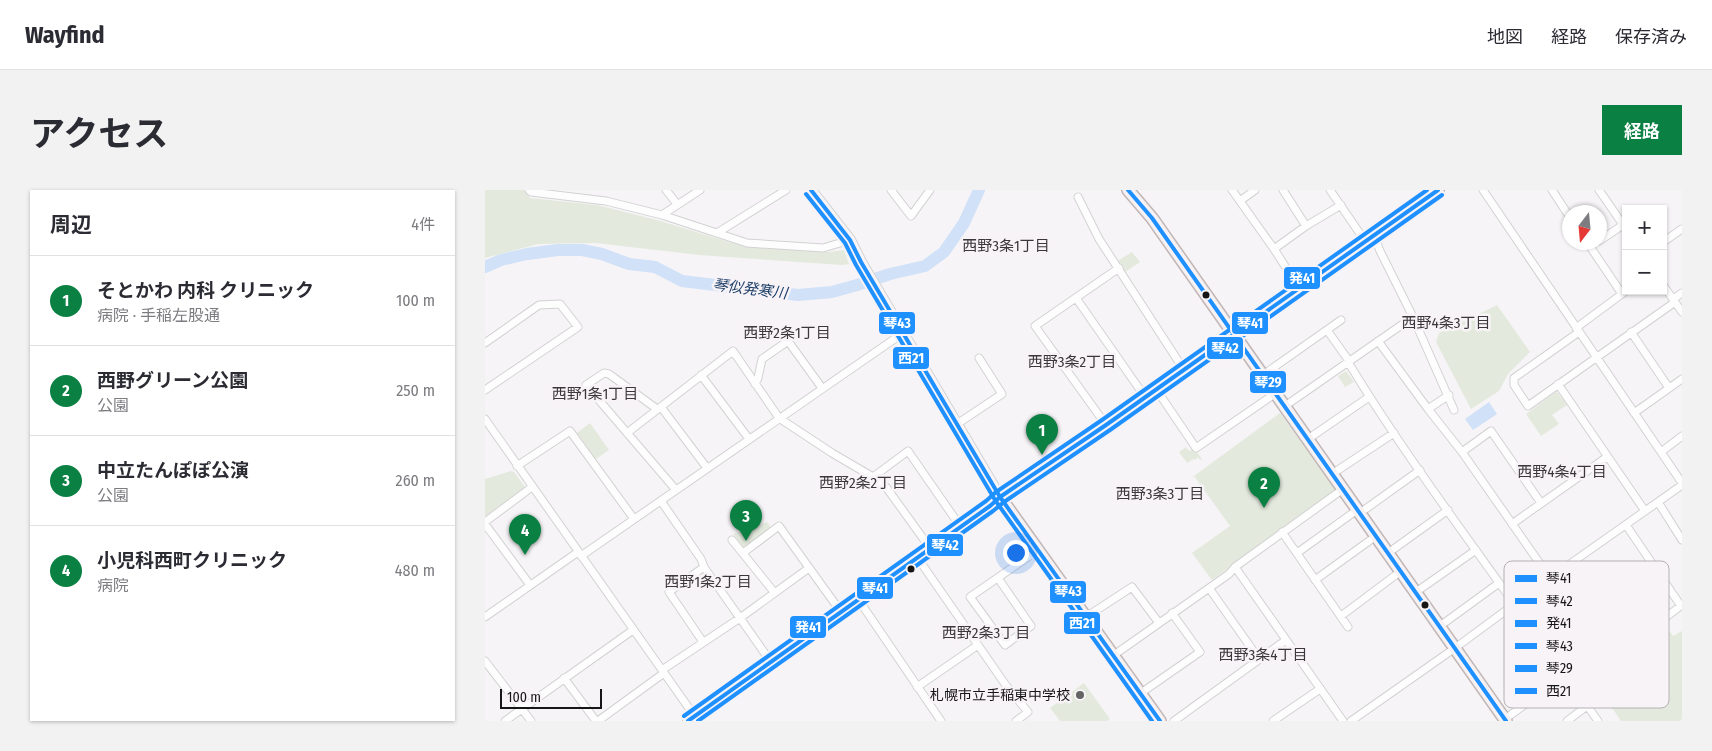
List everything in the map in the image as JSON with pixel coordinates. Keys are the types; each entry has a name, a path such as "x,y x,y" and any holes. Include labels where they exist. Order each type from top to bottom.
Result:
{"main road":[{"path":"1128,190 1152,218 1505,720"},
{"path":"1160,721 1000,497 1106,425 1370,238 1425,194 1438,190"}],"street":[{"path":"529,190 531,192 594,198 662,215 747,243 823,248 850,240"},
{"path":"666,190 677,204"},
{"path":"662,215 700,190"},
{"path":"717,233 786,190"},
{"path":"485,420 663,672 693,719 1000,497 861,262 850,240 811,190"},
{"path":"891,190 911,216 930,190"},
{"path":"1232,190 1299,288"},
{"path":"1239,201 1255,190"},
{"path":"1283,190 1306,226"},
{"path":"1331,190 1341,205 1380,251 1413,317 1454,410"},
{"path":"1483,190 1682,484 1576,561"},
{"path":"1552,190 1562,205"},
{"path":"1599,190 1622,224"},
{"path":"1078,197 1099,239 1184,370"},
{"path":"1274,249 1306,226 1341,205"},
{"path":"1607,237 1622,228"},
{"path":"1667,240 1681,232"},
{"path":"1593,250 1622,289"},
{"path":"1106,425 1035,326 1119,268"},
{"path":"1667,290 1682,312"},
{"path":"1622,294 1515,378 1514,385 1527,406 1597,357 1682,293"},
{"path":"1075,298 1145,397"},
{"path":"485,343 539,305 560,304 578,327 485,390"},
{"path":"1285,406 1413,317"},
{"path":"1263,375 1341,320"},
{"path":"1327,330 1349,362 1369,397 1504,590"},
{"path":"1631,332 1669,388"},
{"path":"486,615 635,519 903,333"},
{"path":"755,384 762,359 788,341 823,388"},
{"path":"1378,341 1461,452 1538,561"},
{"path":"627,432 733,351 779,418 832,454 873,477 886,487 930,548"},
{"path":"957,424 1002,394 979,358"},
{"path":"676,490 586,384 604,373 609,374 659,408 707,468"},
{"path":"701,376 749,439"},
{"path":"1635,413 1682,379"},
{"path":"1558,384 1645,511"},
{"path":"1156,389 1196,448 1275,393"},
{"path":"1427,409 1449,395"},
{"path":"1308,439 1369,397"},
{"path":"1461,452 1491,430 1541,503"},
{"path":"517,466 570,431 635,519"},
{"path":"1332,474 1394,433"},
{"path":"1661,452 1682,436"},
{"path":"873,477 908,451 960,526"},
{"path":"1512,524 1607,457"},
{"path":"1297,553 1421,470"},
{"path":"531,585 485,523 532,487"},
{"path":"1114,655 1229,574 1235,567 1343,489"},
{"path":"661,501 701,559 704,567 771,662"},
{"path":"1658,502 1682,540"},
{"path":"1388,553 1448,510"},
{"path":"1626,525 1650,561"},
{"path":"743,553 779,526 841,612"},
{"path":"1282,532 1349,627"},
{"path":"1315,580 1376,536"},
{"path":"732,540 774,592"},
{"path":"998,578 1031,626 1005,645 970,597 1038,550"},
{"path":"1416,592 1476,550"},
{"path":"917,557 1005,684 1029,712 1016,721"},
{"path":"703,642 669,592 704,567"},
{"path":"1235,567 1343,721"},
{"path":"564,678 597,721 703,642 740,618 809,568"},
{"path":"1341,616 1401,571"},
{"path":"1440,626 1499,583"},
{"path":"1086,617 1132,587 1159,623"},
{"path":"1209,588 1259,659"},
{"path":"1669,588 1681,606 1669,615"},
{"path":"858,599 941,721"},
{"path":"1141,693 1200,652 1172,613"},
{"path":"1352,721 1504,614"},
{"path":"505,721 633,630"},
{"path":"1174,721 1286,640"},
{"path":"917,687 978,645"},
{"path":"485,661 531,721"},
{"path":"1273,721 1320,689"},
{"path":"1505,720 1521,708"},
{"path":"1567,721 1584,708"},
{"path":"1588,708 1598,721"}],"shaded area":[{"path":"485,190 524,190 530,198 597,205 657,220 745,247 829,252 844,250 849,264 699,255 596,243 538,244 485,258"},
{"path":"1132,252 1140,262 1125,272 1117,261"},
{"path":"1497,305 1530,352 1508,374 1499,391 1471,409 1436,342 1439,333"},
{"path":"1346,371 1354,382 1345,387 1338,376"},
{"path":"1556,392 1567,405 1552,415 1559,424 1541,436 1526,414"},
{"path":"1280,413 1336,490 1212,580 1192,553 1230,526 1194,476"},
{"path":"590,423 609,450 596,459 577,433"},
{"path":"1186,447 1189,451 1194,448 1202,459 1200,460 1198,457 1187,463 1179,452"},
{"path":"511,471 514,472 525,487 525,490 488,516 485,516 485,479"},
{"path":"767,522 771,528 744,548 733,534"},
{"path":"1669,630 1673,636 1682,631 1682,719 1679,721 1621,721 1612,708 1669,708"},
{"name":"札幌市立手稲東中学校","path":"1084,683 1110,719 1107,721 1060,721 1050,708"}],"water":[{"path":"1489,402 1497,414 1473,430 1465,419"}],"waterway":[{"name":"琴似発寒川","path":"485,267 501,260 527,254 558,250 582,250 602,254 629,264 655,267 682,281 798,295 832,292 890,274 925,266 944,252 964,223 979,190"}],"transit line":[{"name":"琴43","path":"811,190 850,240 861,262 1000,497 1160,721"},
{"name":"琴29","path":"1128,190 1152,218 1506,721"},
{"name":"発41","path":"684,716 996,492 1102,420 1427,190"},
{"name":"琴41","path":"688,721 1000,497 1106,425 1438,190"},
{"name":"西21","path":"806,194 845,243 856,265 995,500 1152,721"},
{"name":"琴42","path":"698,721 1004,502 1110,430 1442,195"}],"place":[{"name":"そとかわ 内科 クリニック","path":"1042,455"},
{"name":"西野グリーン公園","path":"1264,508"},
{"name":"中立たんぽぽ公演","path":"746,541"},
{"name":"小児科西町クリニック","path":"525,555"},
{"name":"札幌市立手稲東中学校","path":"1080,695"}],"district":[{"name":"西野3条1丁目","path":"1006,246"},
{"name":"西野4条3丁目","path":"1446,323"},
{"name":"西野2条1丁目","path":"787,333"},
{"name":"西野3条2丁目","path":"1072,362"},
{"name":"西野1条1丁目","path":"595,394"},
{"name":"西野4条4丁目","path":"1562,472"},
{"name":"西野2条2丁目","path":"863,483"},
{"name":"西野3条3丁目","path":"1160,494"},
{"name":"西野1条2丁目","path":"708,582"},
{"name":"西野2条3丁目","path":"986,633"},
{"name":"西野3条4丁目","path":"1263,655"}]}
